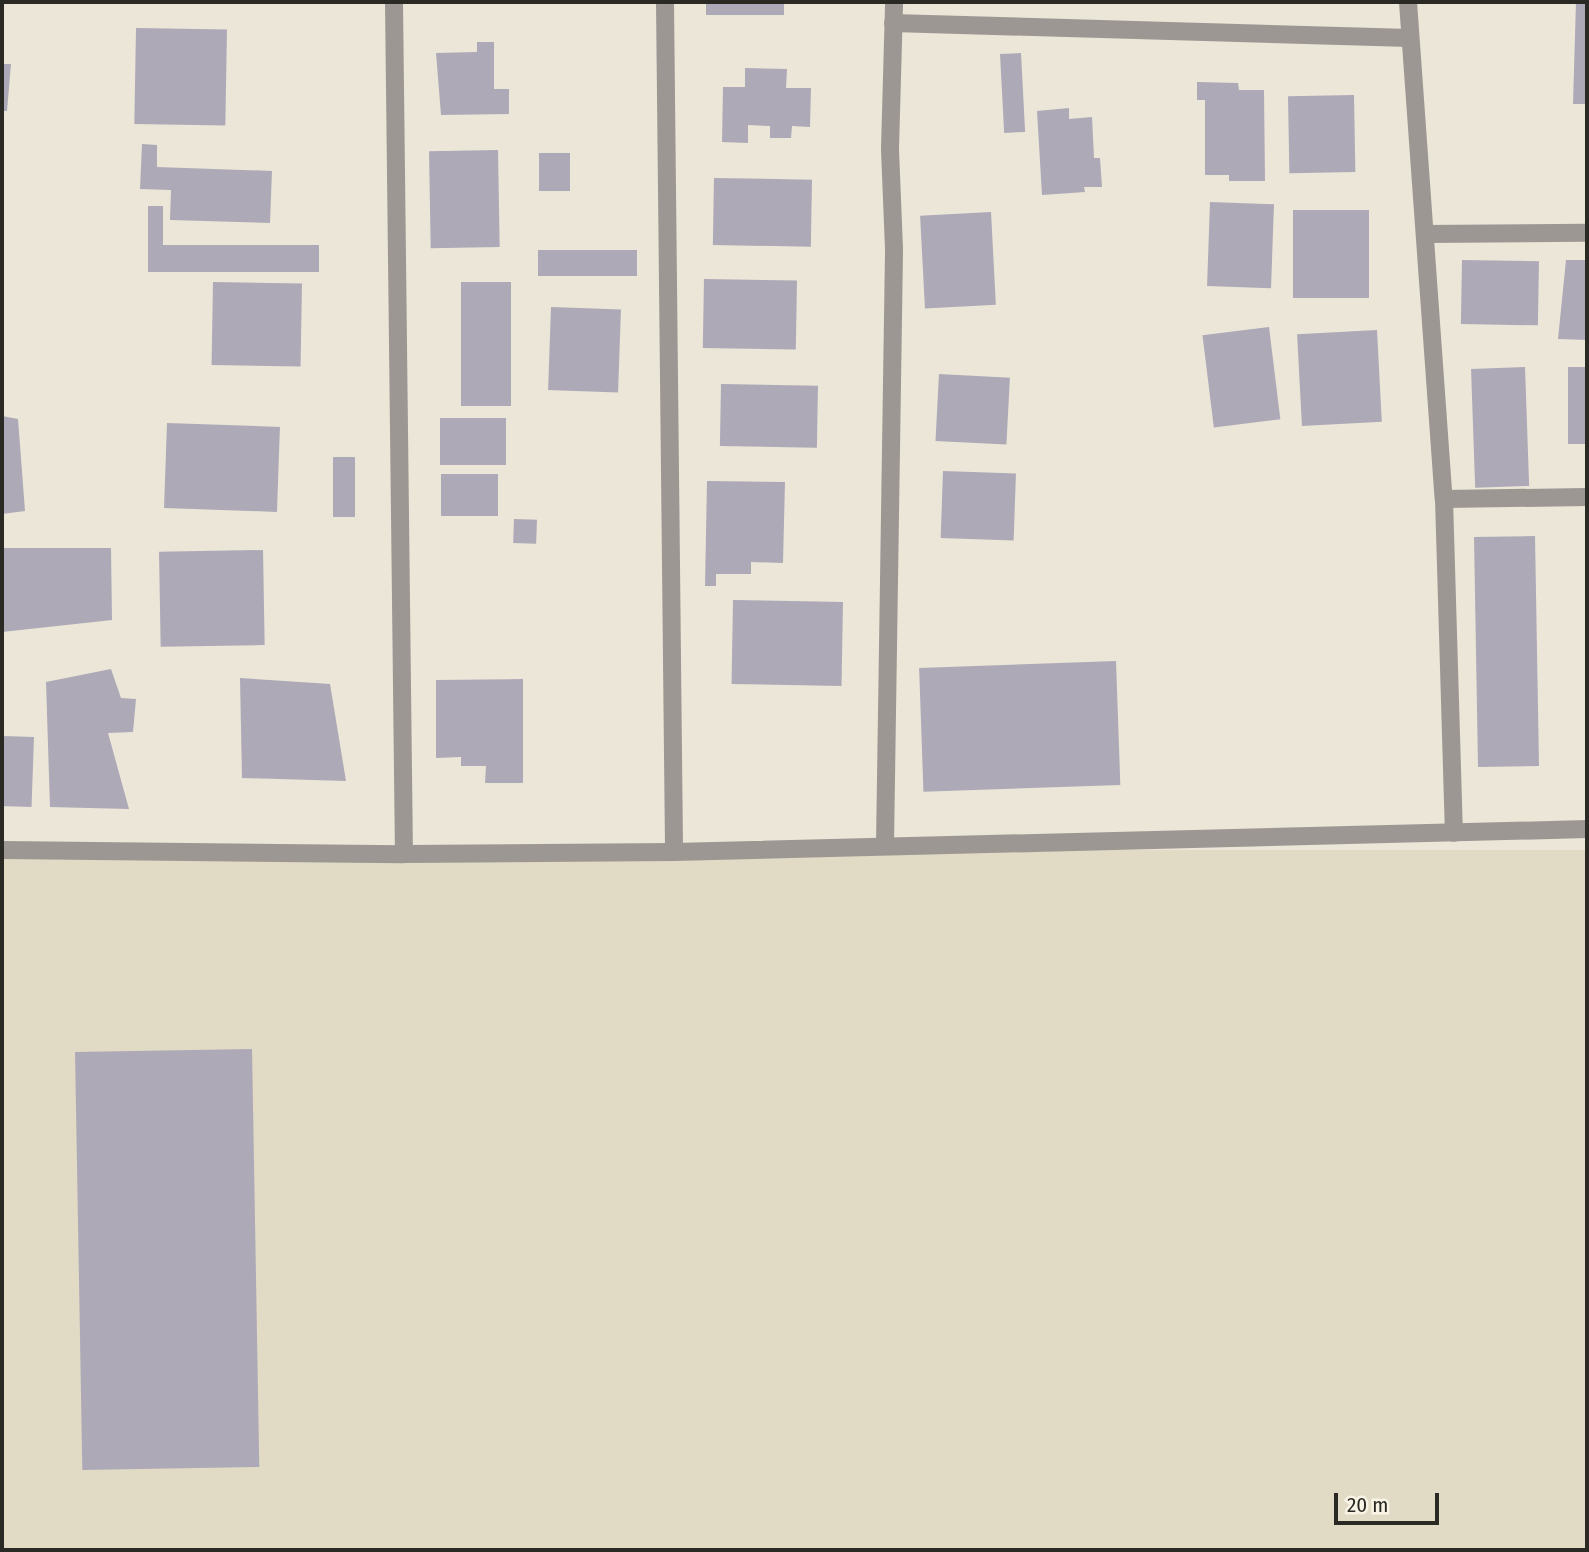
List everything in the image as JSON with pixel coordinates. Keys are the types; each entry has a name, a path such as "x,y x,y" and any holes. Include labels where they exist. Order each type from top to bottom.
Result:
{"street":[{"path":"394,2 404,854"},
{"path":"665,2 674,852"},
{"path":"885,845 894,249 890,149 894,2"},
{"path":"1408,2 1444,499 1454,833"},
{"path":"893,23 1410,38"},
{"path":"1424,234 1587,233"},
{"path":"1444,499 1587,498"},
{"path":"2,850 404,854 674,852 1587,829"}],"shaded area":[{"path":"2,850 1587,850 1587,1550 2,1550"}],"building":[{"path":"706,2 784,2 784,15 706,15"},
{"path":"1576,2 1587,2 1587,104 1573,104"},
{"path":"136,28 227,30 225,126 134,124"},
{"path":"477,42 494,42 494,89 509,89 509,114 441,115 436,53 477,52"},
{"path":"1021,53 1025,132 1004,133 1000,54"},
{"path":"2,64 11,64 7,111 2,111"},
{"path":"745,68 787,69 786,88 811,88 810,127 792,126 791,138 770,138 770,126 748,125 748,143 722,142 723,87 745,87"},
{"path":"1197,82 1238,83 1239,90 1264,90 1265,181 1229,181 1229,175 1205,175 1205,100 1197,100"},
{"path":"1354,95 1355,172 1289,173 1288,96"},
{"path":"1069,108 1069,119 1092,117 1094,158 1100,158 1102,187 1084,187 1085,192 1042,195 1037,111"},
{"path":"142,144 157,145 157,167 272,171 270,223 170,220 171,190 140,189"},
{"path":"498,150 500,247 431,248 429,151"},
{"path":"539,153 570,153 570,191 539,191"},
{"path":"714,178 812,180 811,247 713,245"},
{"path":"1210,202 1274,204 1271,288 1207,286"},
{"path":"148,206 163,206 163,245 319,245 319,272 148,272"},
{"path":"1293,210 1369,210 1369,298 1293,298"},
{"path":"991,212 996,305 925,309 920,216"},
{"path":"538,250 637,250 637,276 538,276"},
{"path":"1462,260 1539,261 1538,325 1461,324"},
{"path":"1566,260 1587,260 1587,340 1558,339"},
{"path":"704,279 797,281 796,350 703,348"},
{"path":"213,282 302,284 301,367 212,365"},
{"path":"461,282 511,282 511,406 461,406"},
{"path":"551,307 621,309 618,392 548,390"},
{"path":"1269,327 1280,419 1214,427 1202,335"},
{"path":"1377,330 1382,422 1302,426 1297,334"},
{"path":"1525,367 1529,486 1475,488 1471,369"},
{"path":"1568,367 1587,367 1587,444 1568,444"},
{"path":"939,374 1010,378 1006,445 935,441"},
{"path":"721,384 818,386 817,448 720,446"},
{"path":"2,416 18,419 25,511 2,514"},
{"path":"440,418 506,418 506,465 440,465"},
{"path":"167,423 280,427 277,512 164,508"},
{"path":"333,457 355,457 355,517 333,517"},
{"path":"943,471 1016,474 1014,541 941,538"},
{"path":"441,474 498,474 498,516 441,516"},
{"path":"707,481 785,482 783,563 751,562 751,574 716,574 716,586 705,586"},
{"path":"514,519 537,520 536,544 513,543"},
{"path":"1535,536 1539,766 1478,767 1474,537"},
{"path":"4,548 111,548 112,620 2,632"},
{"path":"263,550 265,645 161,647 159,552"},
{"path":"733,600 843,602 842,686 732,684"},
{"path":"1116,661 1120,785 923,792 919,668"},
{"path":"111,669 121,698 136,699 133,732 108,733 129,809 50,807 46,682"},
{"path":"240,678 330,684 346,781 242,778"},
{"path":"523,679 523,783 485,783 486,766 461,766 461,757 436,758 436,680"},
{"path":"2,736 34,737 32,807 2,806"},
{"path":"252,1049 259,1467 82,1470 75,1052"}]}
